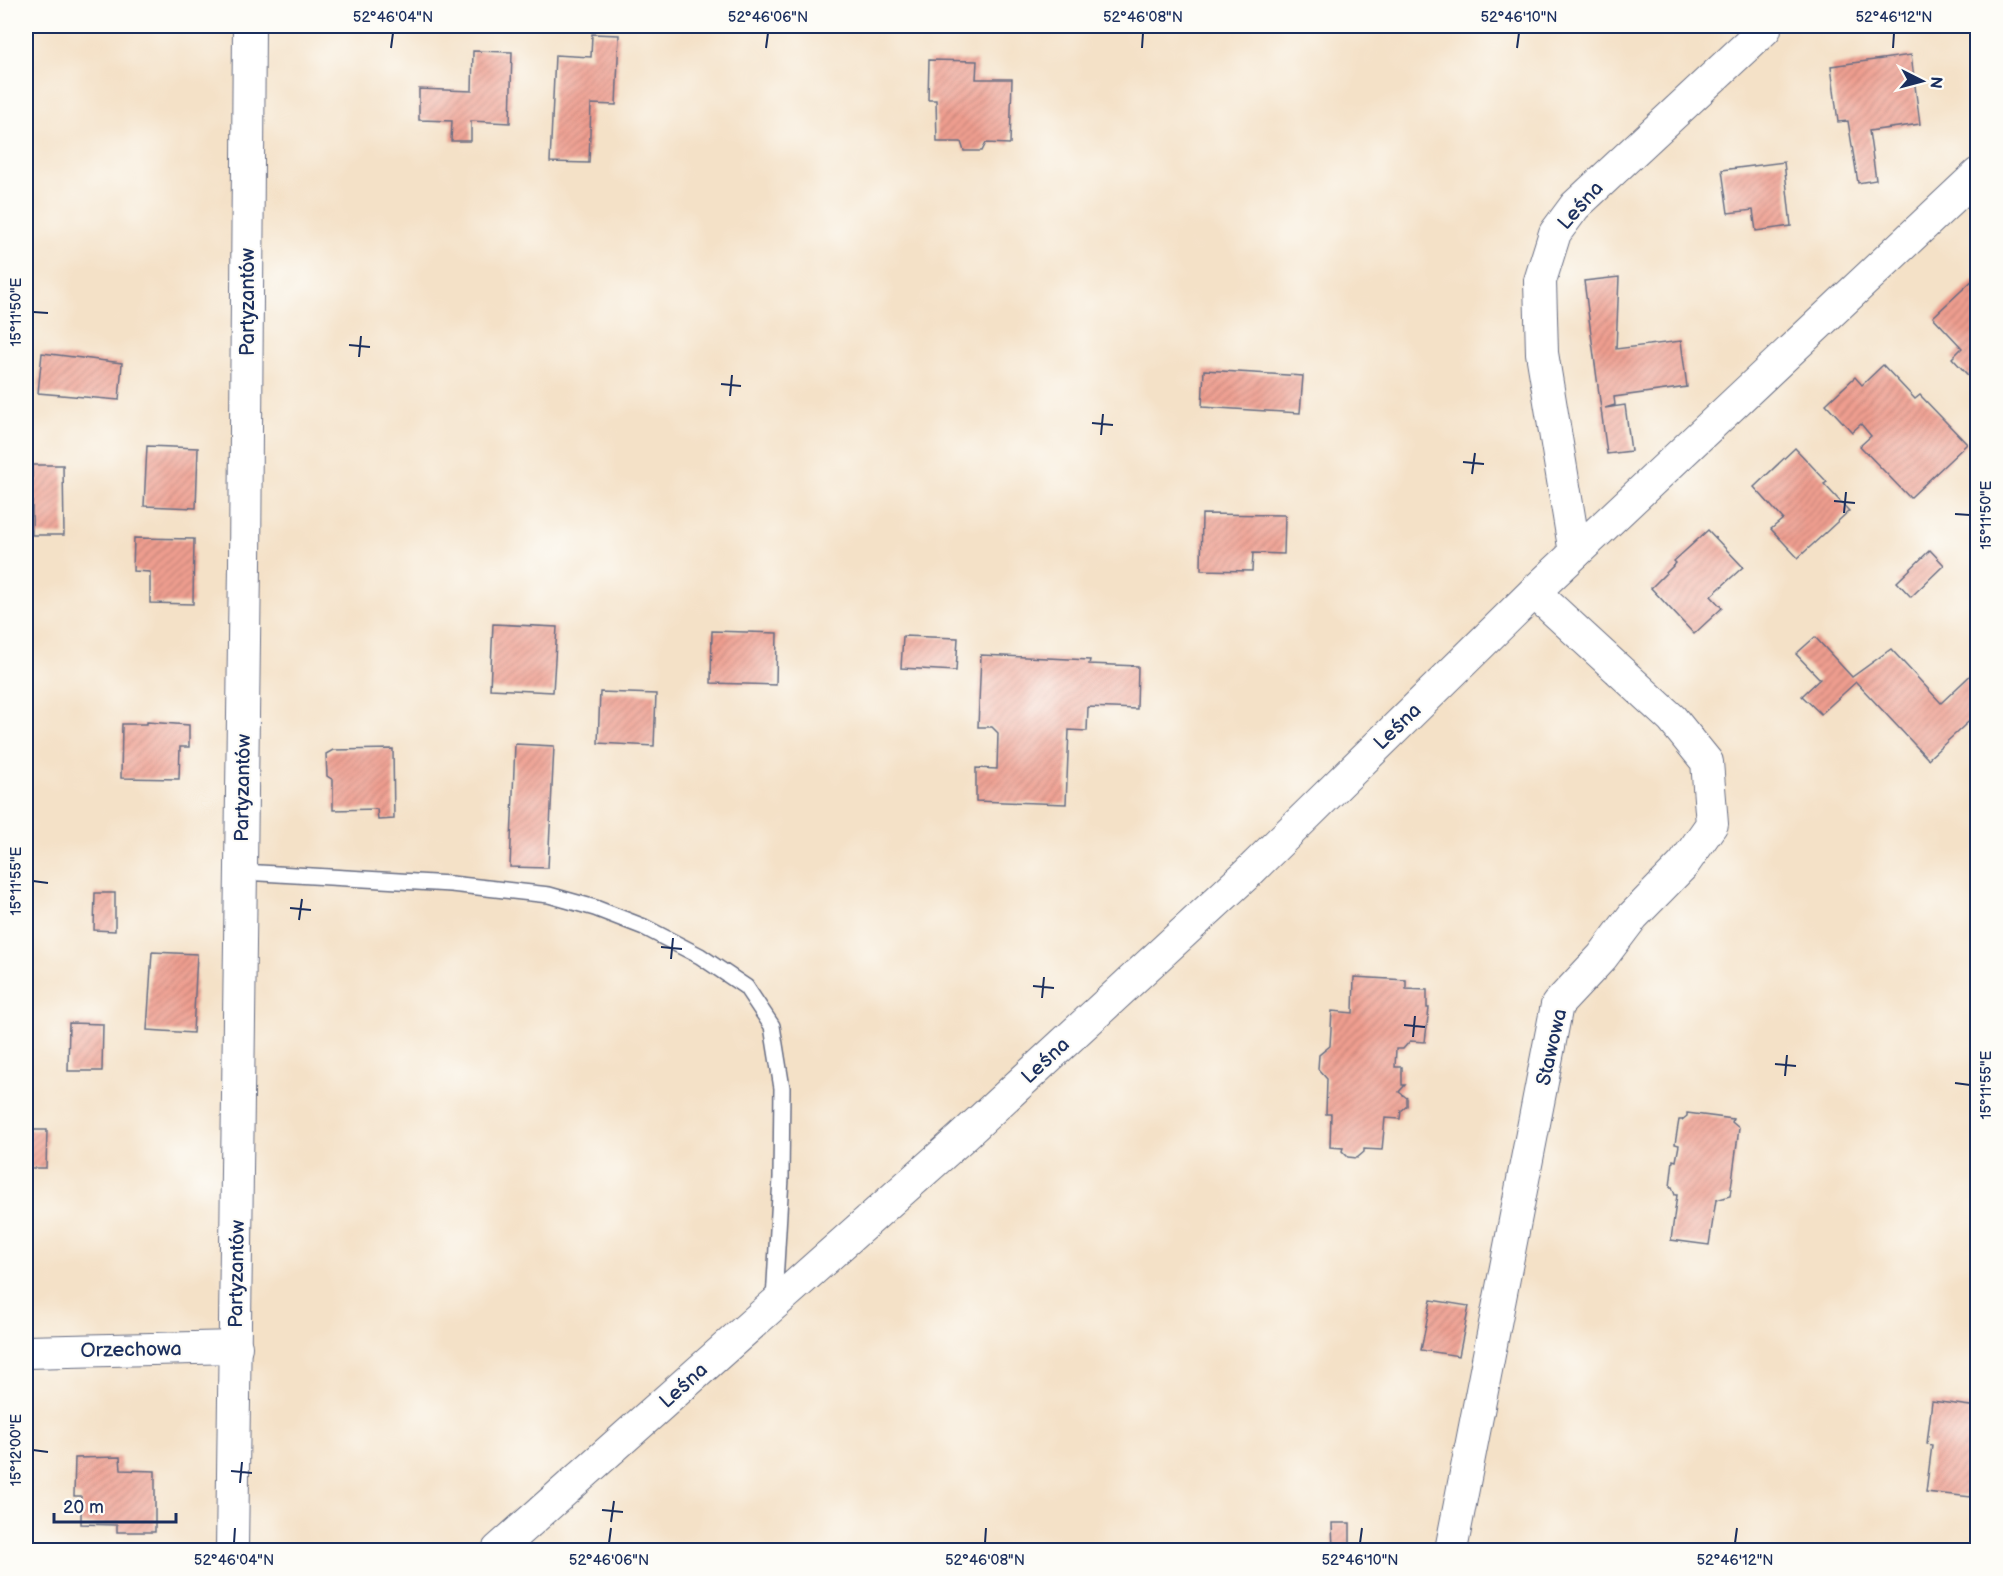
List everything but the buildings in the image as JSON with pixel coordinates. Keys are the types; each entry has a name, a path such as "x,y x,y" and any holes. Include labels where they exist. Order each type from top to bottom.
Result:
{"street":[{"name":"Partyzantów","path":"232,1551 249,26"},
{"name":"Leśna","path":"1575,553 1542,353 1540,281 1555,233 1575,206 1765,29"},
{"name":"Leśna","path":"498,1551 960,1139 1248,873 1534,592 1977,174"},
{"name":"Stawowa","path":"1451,1551 1557,1005 1602,957 1632,916 1683,865 1712,824 1707,762 1672,719 1534,592"},
{"name":"Orzechowa","path":"26,1352 236,1347"}],"lane":[{"path":"241,872 451,884 549,895 595,908 644,927 700,956 746,987 772,1026 782,1088 781,1178 774,1303"}]}
